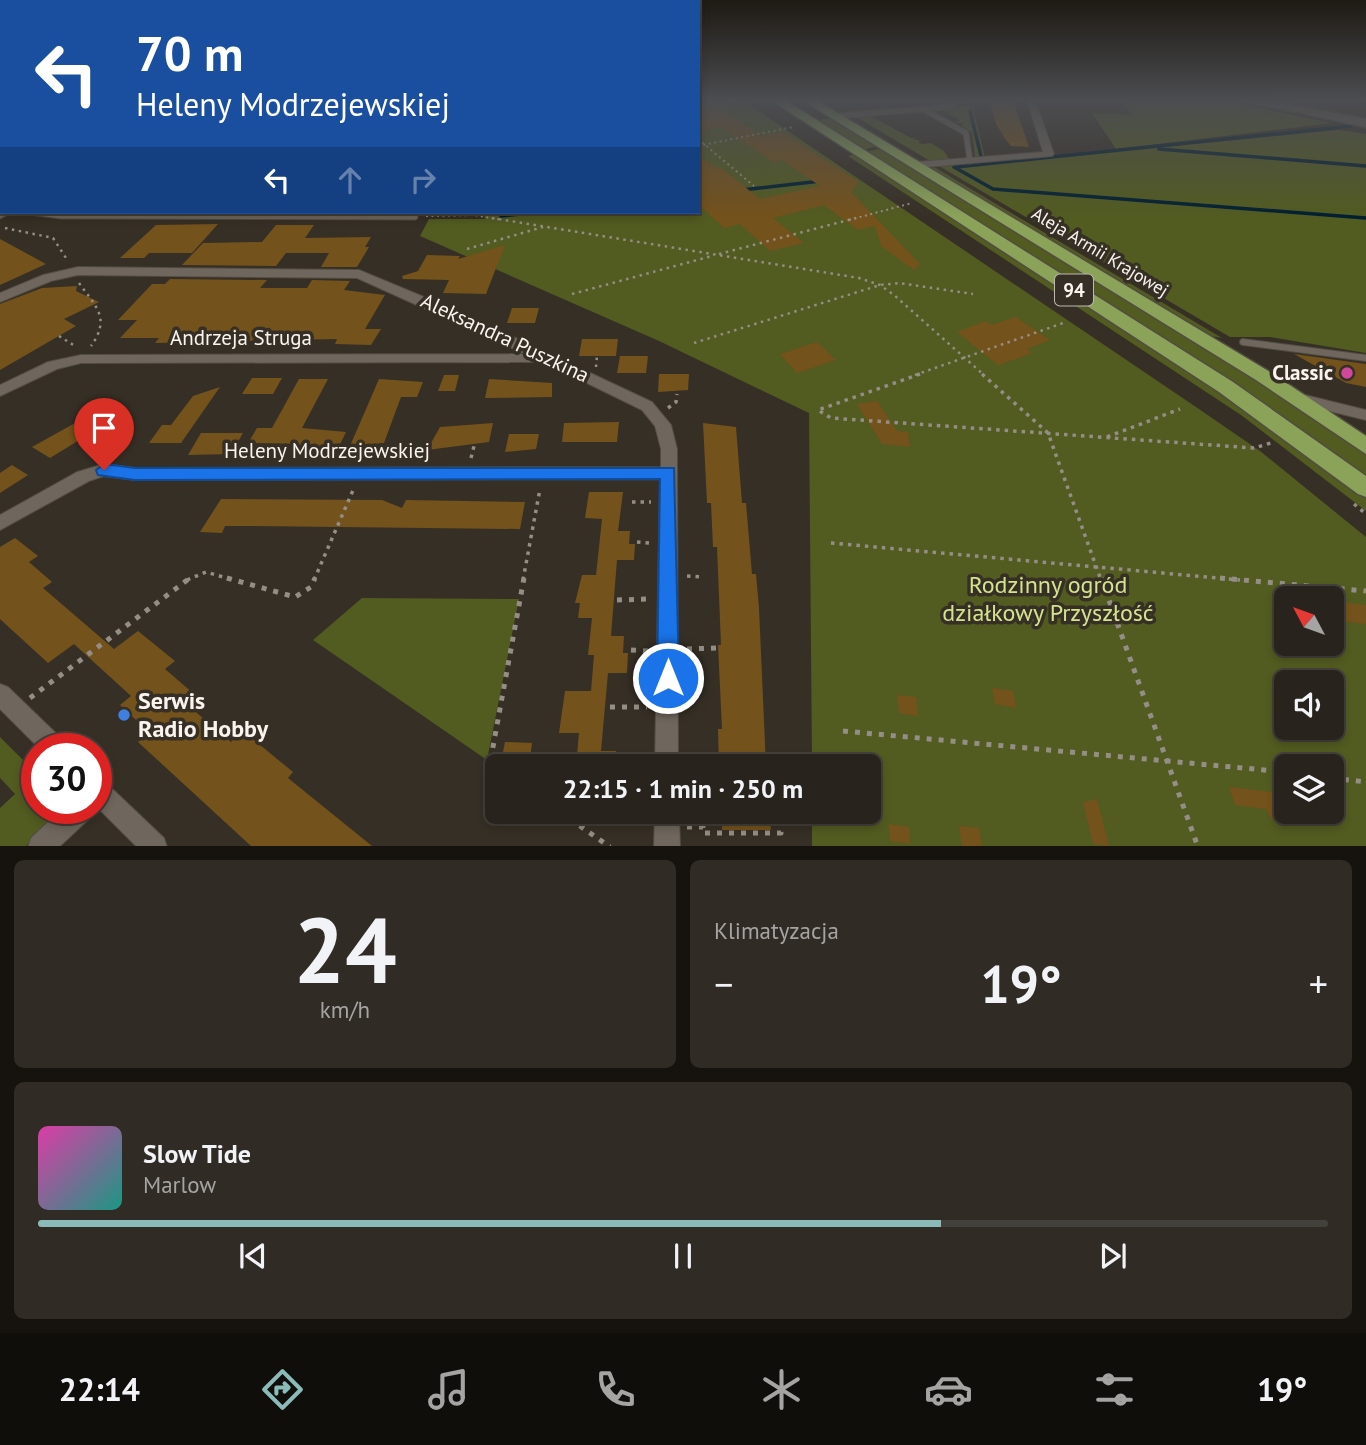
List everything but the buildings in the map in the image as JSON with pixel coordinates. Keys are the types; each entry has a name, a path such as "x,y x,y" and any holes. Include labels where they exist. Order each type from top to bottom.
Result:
{"main road":[{"name":"94","path":"830,139 1226,387 1366,488"},
{"name":"Aleja Armii Krajowej","path":"873,139 1296,398 1366,446"}],"street":[{"path":"916,166 1049,154 1044,139"},
{"name":"Aleksandra Puszkina","path":"0,298 71,269 359,274 502,336 635,399 656,415 667,437 667,754"},
{"path":"488,359 502,336"},
{"name":"Andrzeja Struga","path":"0,391 53,365 81,359 549,358"},
{"path":"1296,398 1366,415"},
{"name":"Heleny Modrzejewskiej","path":"0,523 96,471 135,474 668,473"},
{"path":"7,706 37,733"},
{"path":"112,811 155,846"},
{"path":"40,846 64,824"},
{"path":"667,846 675,824"}],"lane":[{"path":"967,139 970,161"},
{"path":"46,214 415,216"},
{"path":"1243,342 1272,343 1366,358"}],"path":[{"path":"700,146 732,139"},
{"path":"700,141 754,186"},
{"path":"572,294 916,202"},
{"path":"415,216 447,214"},
{"path":"469,214 859,278 880,285 965,357 1048,433 1198,846"},
{"path":"0,227 53,238 100,312 101,332 81,359"},
{"path":"467,249 544,227"},
{"path":"694,342 880,285 899,283 973,294"},
{"path":"1066,322 818,410 831,418 1254,448 1275,442"},
{"path":"667,409 676,402 677,394"},
{"path":"1107,437 1180,409"},
{"path":"492,754 543,473"},
{"path":"7,706 191,577 206,572 295,597 304,594 311,587 360,474"},
{"path":"831,543 1366,591"},
{"path":"682,576 702,577"},
{"path":"617,600 668,599"},
{"path":"683,648 716,648"},
{"path":"610,707 668,707"},
{"path":"843,731 1274,771"},
{"path":"1344,779 1366,782"},
{"path":"578,824 610,846"},
{"path":"691,824 702,827 702,833 781,833 780,824"}],"green space":[{"name":"Rodzinny ogród działkowy Przyszłość","path":"700,139 800,139 1260,451 1366,537 1366,846 812,846 812,824 881,824 881,754 812,754 809,413 659,341 420,236 429,219 485,219 484,214 700,214"},
{"path":"847,139 867,139 878,146 863,150"},
{"path":"894,139 931,143 944,151 949,159 930,161"},
{"path":"973,139 981,139 985,158 975,157"},
{"path":"1110,139 1195,139 1116,149"},
{"path":"1241,139 1366,139 1366,353 1270,337 1230,337 939,166 986,164"},
{"path":"881,148 1245,372 1366,453 1366,478 1260,402 866,152"},
{"path":"855,154 1188,370 1346,481 1366,497 1366,511 1241,415 848,156"},
{"path":"934,167 1222,338 1206,335 932,169"},
{"path":"362,598 519,599 488,754 485,754 485,759 313,640"},
{"path":"0,737 21,758 21,824 49,824 26,846 0,846 0,808 15,794 0,778"}],"waterway":[{"path":"977,139 981,156"},
{"path":"956,167 1221,139"},
{"path":"1159,149 1366,166"},
{"path":"954,167 993,189 1366,218"},
{"path":"741,190 821,181"},
{"path":"501,216 522,214"}],"place":[{"name":"Classic","path":"1347,373"},
{"name":"Serwis Radio Hobby","path":"124,715"}],"route":[{"path":"104,470 135,474 668,473 668,678"}]}
